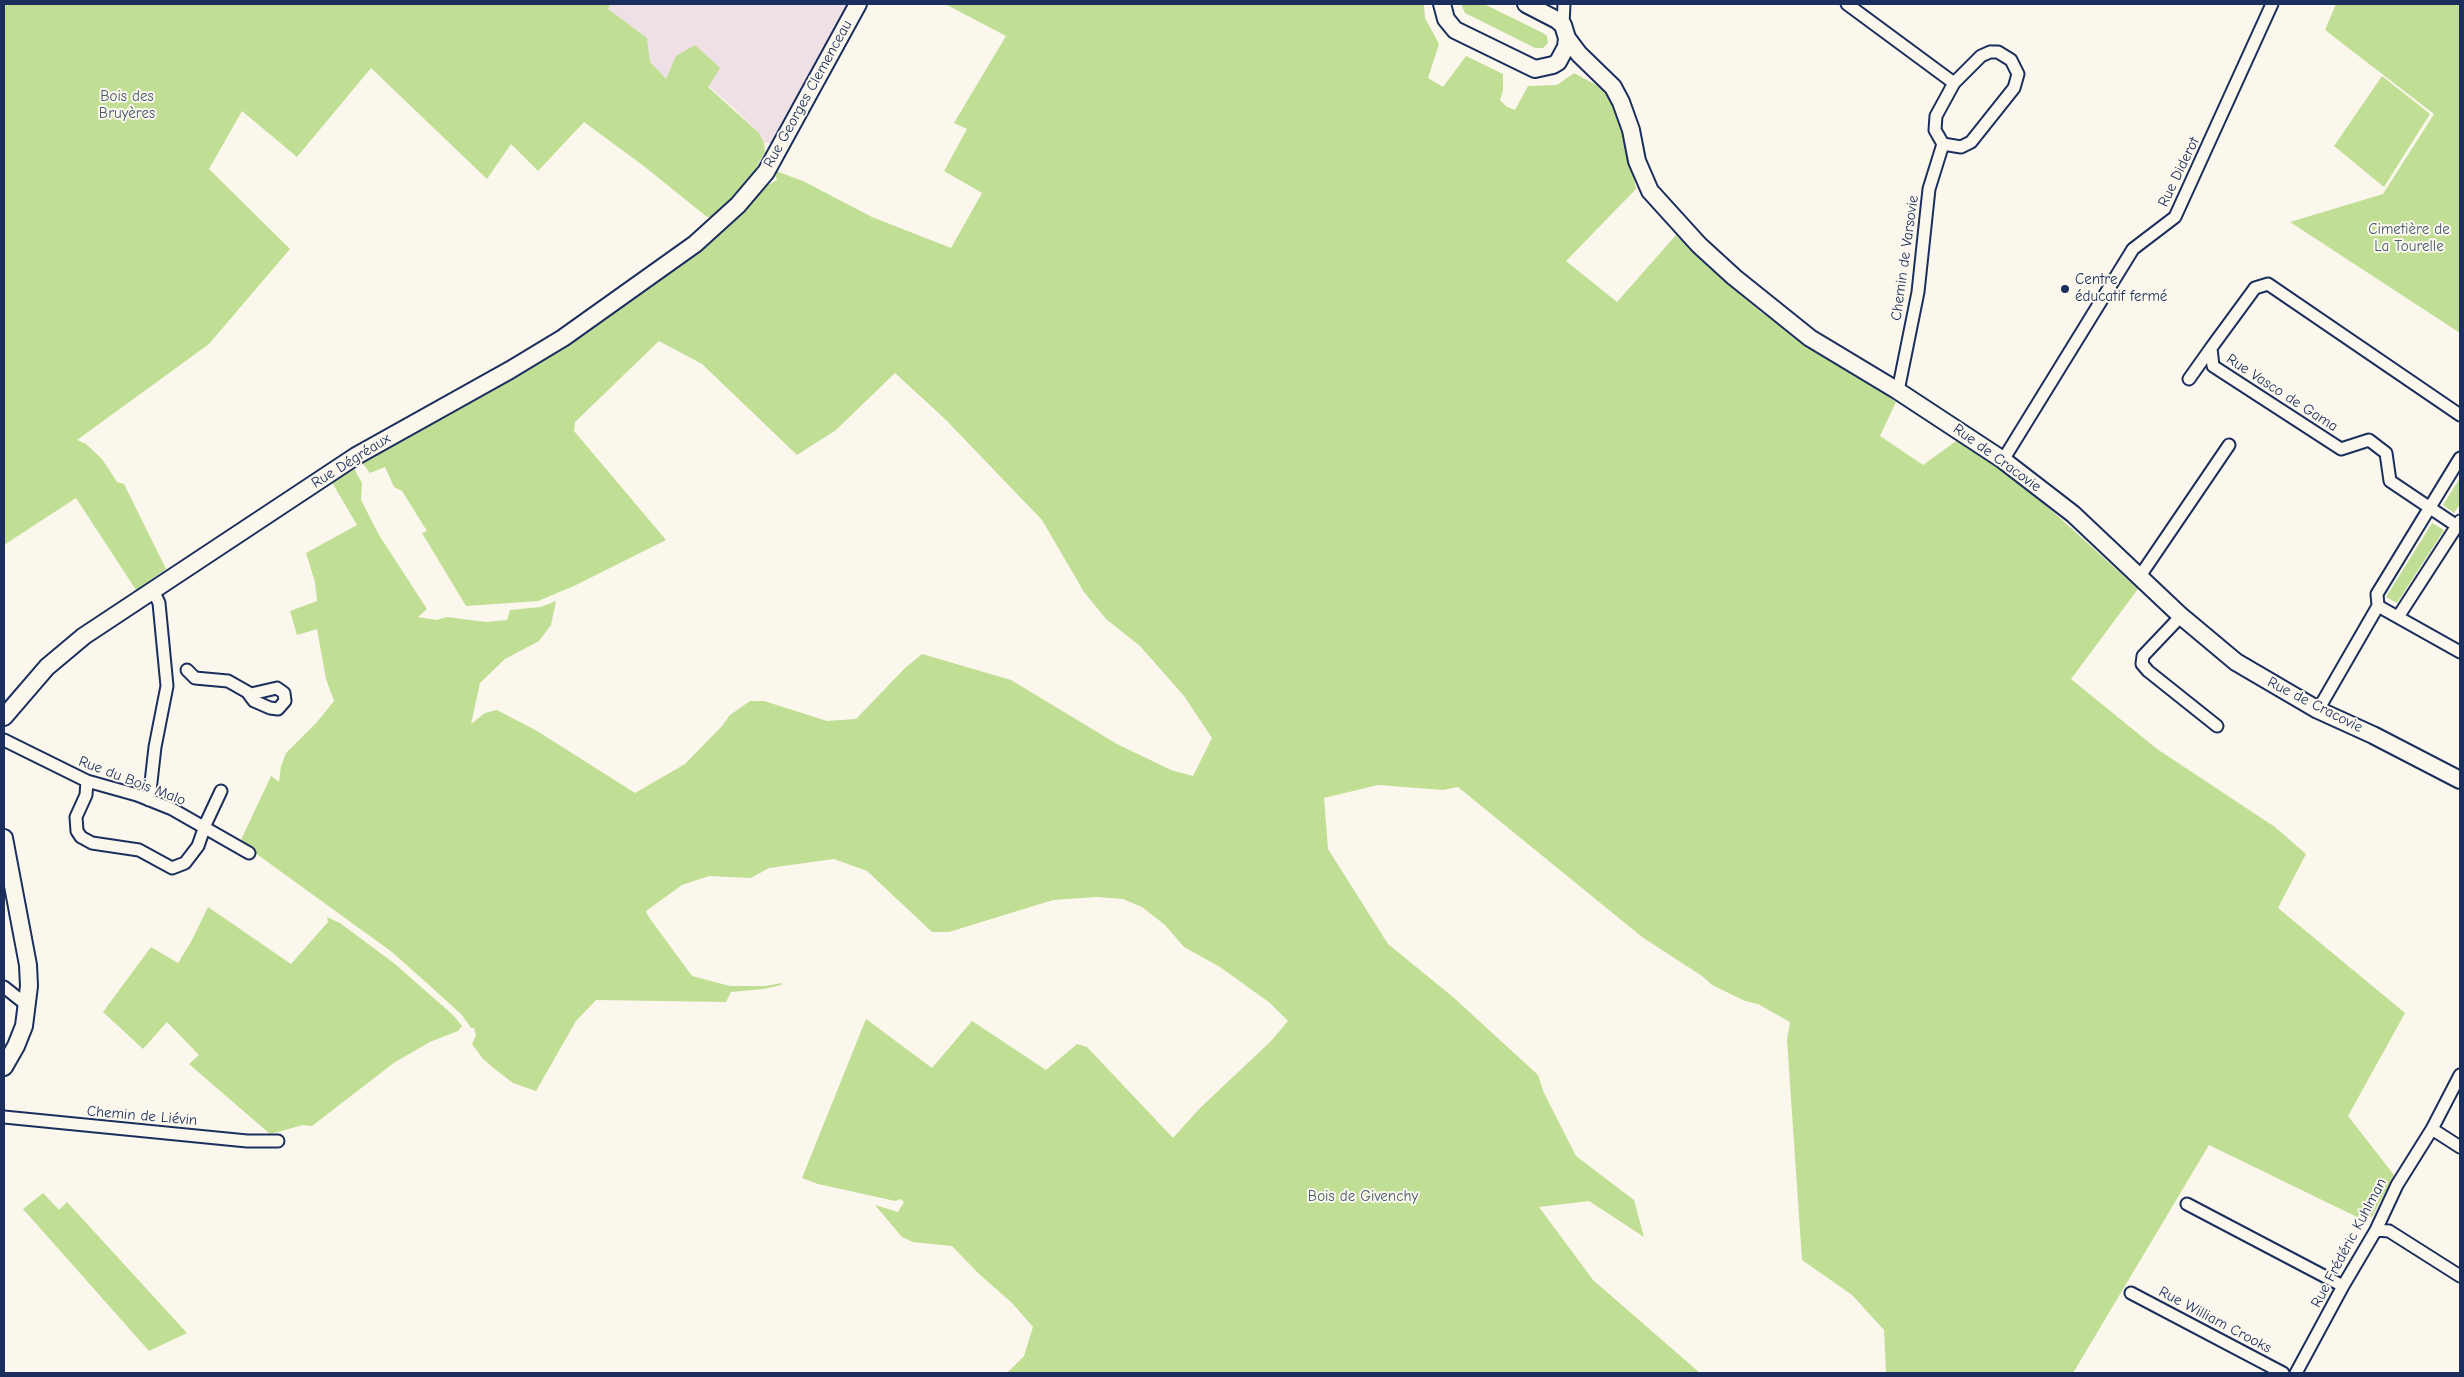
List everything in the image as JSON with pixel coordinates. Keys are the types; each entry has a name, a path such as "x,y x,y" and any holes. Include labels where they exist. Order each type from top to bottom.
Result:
{"street":[{"name":"Rue Georges Clemenceau","path":"715,227 738,205 766,172 858,4"},
{"name":"Rue de Cracovie","path":"1441,4 1446,19 1455,30 1535,69 1554,65 1574,65 1600,76"},
{"name":"Rue de Cracovie","path":"1531,4 1557,20 1600,76 1613,87 1621,102 1643,177 1660,204 1699,245 1810,338 1898,390 2003,460 2073,514 2181,616 2236,662 2318,710 2460,780"},
{"path":"1554,65 1564,53 1564,4"},
{"path":"1847,4 1954,83"},
{"name":"Rue Diderot","path":"2003,460 2133,249 2175,217 2272,4"},
{"path":"1990,52 2005,55 2011,60 2018,74 2014,88 1971,142 1961,147 1943,144 1935,130 1936,116 1954,83 1981,56 1990,52"},
{"name":"Chemin de Varsovie","path":"1898,390 1918,292 1929,189 1943,144"},
{"name":"Rue Dégréaux","path":"4,717 23,692 72,645 356,456 502,375 563,338 695,244 715,227"},
{"name":"Rue Vasco de Gama","path":"2189,379 2255,288 2268,284 2460,415"},
{"name":"Rue Vasco de Gama","path":"2211,348 2213,366 2341,450 2369,440 2386,453 2390,481 2458,524"},
{"path":"2140,576 2229,446"},
{"path":"2318,710 2378,606 2377,594 2460,458"},
{"path":"2398,617 2458,524"},
{"path":"149,800 155,747 167,686 159,602 152,590"},
{"path":"2378,606 2460,652"},
{"path":"2181,616 2143,656 2142,664 2148,671 2217,726"},
{"path":"187,670 195,678 228,680 248,693"},
{"name":"Rue du Bois Malo","path":"4,740 87,781 172,809 249,853"},
{"path":"87,781 86,796 76,817 76,832 86,840 131,848 172,868 185,863 198,846 221,791"},
{"path":"4,838 28,965 28,1006 16,1046 4,1067"},
{"path":"4,987 28,1006"},
{"name":"Rue Frédéric Kuhlman","path":"2296,1373 2376,1230 2397,1185 2432,1129 2460,1075"},
{"name":"Chemin de Liévin","path":"4,1117 247,1141 278,1141"},
{"path":"2432,1129 2460,1147"},
{"path":"2187,1204 2343,1286"},
{"path":"2376,1230 2389,1232 2460,1276"},
{"name":"Rue William Crooks","path":"2131,1293 2284,1373"}],"shaded area":[{"path":"611,4 851,4 771,143 764,143 759,133 739,113 676,57 666,80 650,63 647,38 608,9"}],"green space":[{"name":"Bois des Bruyères","path":"4,4 611,4 608,9 647,38 650,62 666,79 676,56 695,45 720,68 708,87 759,133 764,143 765,152 744,189 717,216 707,217 645,167 584,122 538,171 511,144 487,179 371,68 297,157 242,111 209,169 290,249 209,344 77,440 86,444 102,459 117,482 124,484 166,569 136,590 76,498 4,545"},
{"name":"Bois de Givenchy","path":"945,4 1424,4 1425,18 1439,44 1428,78 1443,87 1466,56 1503,74 1503,91 1500,100 1507,107 1515,110 1528,86 1557,85 1574,73 1600,87 1610,99 1625,136 1636,189 1566,261 1617,302 1676,235 1702,261 1762,313 1896,402 1880,436 1923,465 1959,439 2008,471 2138,589 2071,679 2157,749 2275,827 2306,854 2278,908 2405,1013 2348,1116 2394,1175 2372,1217 2359,1218 2209,1145 2073,1373 1886,1373 1884,1330 1852,1295 1802,1260 1787,1040 1790,1022 1758,1004 1745,1001 1712,985 1702,976 1642,937 1458,787 1443,790 1378,785 1324,798 1328,849 1388,944 1453,997 1538,1075 1544,1093 1576,1156 1634,1200 1644,1237 1589,1201 1539,1207 1593,1280 1700,1373 1007,1373 1024,1356 1033,1327 1012,1303 978,1273 952,1246 913,1242 902,1237 875,1205 898,1212 904,1202 901,1199 895,1201 818,1184 802,1178 866,1019 932,1068 972,1021 1046,1070 1077,1044 1087,1047 1173,1138 1199,1109 1271,1041 1288,1021 1270,1003 1220,967 1184,947 1165,925 1142,907 1123,899 1097,897 1053,900 949,932 932,932 867,871 834,859 769,868 751,878 709,876 682,885 646,911 648,916 692,976 730,986 765,986 782,983 781,985 764,989 731,992 726,1002 596,1000 576,1021 536,1091 513,1083 483,1059 472,1044 476,1035 474,1028 471,1028 462,1015 429,985 392,952 240,842 271,776 279,782 281,766 286,753 317,722 334,701 326,679 317,629 297,635 290,611 317,601 315,582 306,553 357,525 330,479 352,465 362,483 361,500 379,535 427,609 418,617 436,620 447,617 486,622 507,620 510,610 541,607 556,601 551,625 539,641 505,659 480,683 471,724 485,713 497,710 537,731 635,793 685,764 722,726 730,715 750,701 764,701 827,721 856,719 905,668 922,654 1011,680 1117,744 1171,770 1193,776 1212,738 1184,696 1140,646 1106,619 1084,592 1042,520 945,419 895,373 836,430 797,455 702,364 659,341 575,422 574,431 666,540 574,586 538,601 466,606 422,533 427,531 402,491 394,487 385,467 370,473 360,460 560,348 651,287 703,247 727,225 734,222 734,218 763,188 777,180 774,170 805,182 872,217 951,248 982,193 944,171 967,129 954,123 1006,36"},
{"path":"1461,4 1484,4 1543,33 1547,36 1548,43 1543,48 1535,48 1465,13"},
{"name":"Cimetière de La Tourelle","path":"2336,4 2460,4 2460,333 2290,222 2383,194 2434,114 2325,30"},
{"path":"2382,76 2430,114 2384,187 2334,146"},
{"path":"2460,478 2460,504 2454,513 2443,505"},
{"path":"2432,523 2444,530 2397,603 2386,597"},
{"path":"208,907 291,964 328,922 327,917 340,923 395,964 453,1015 462,1026 458,1031 430,1042 395,1062 312,1126 303,1125 270,1134 189,1064 199,1055 167,1022 143,1049 103,1012 151,947 178,963"},
{"path":"43,1193 59,1210 67,1202 187,1333 149,1351 23,1209"}],"place":[{"name":"Centre éducatif fermé","path":"2065,289"}]}
